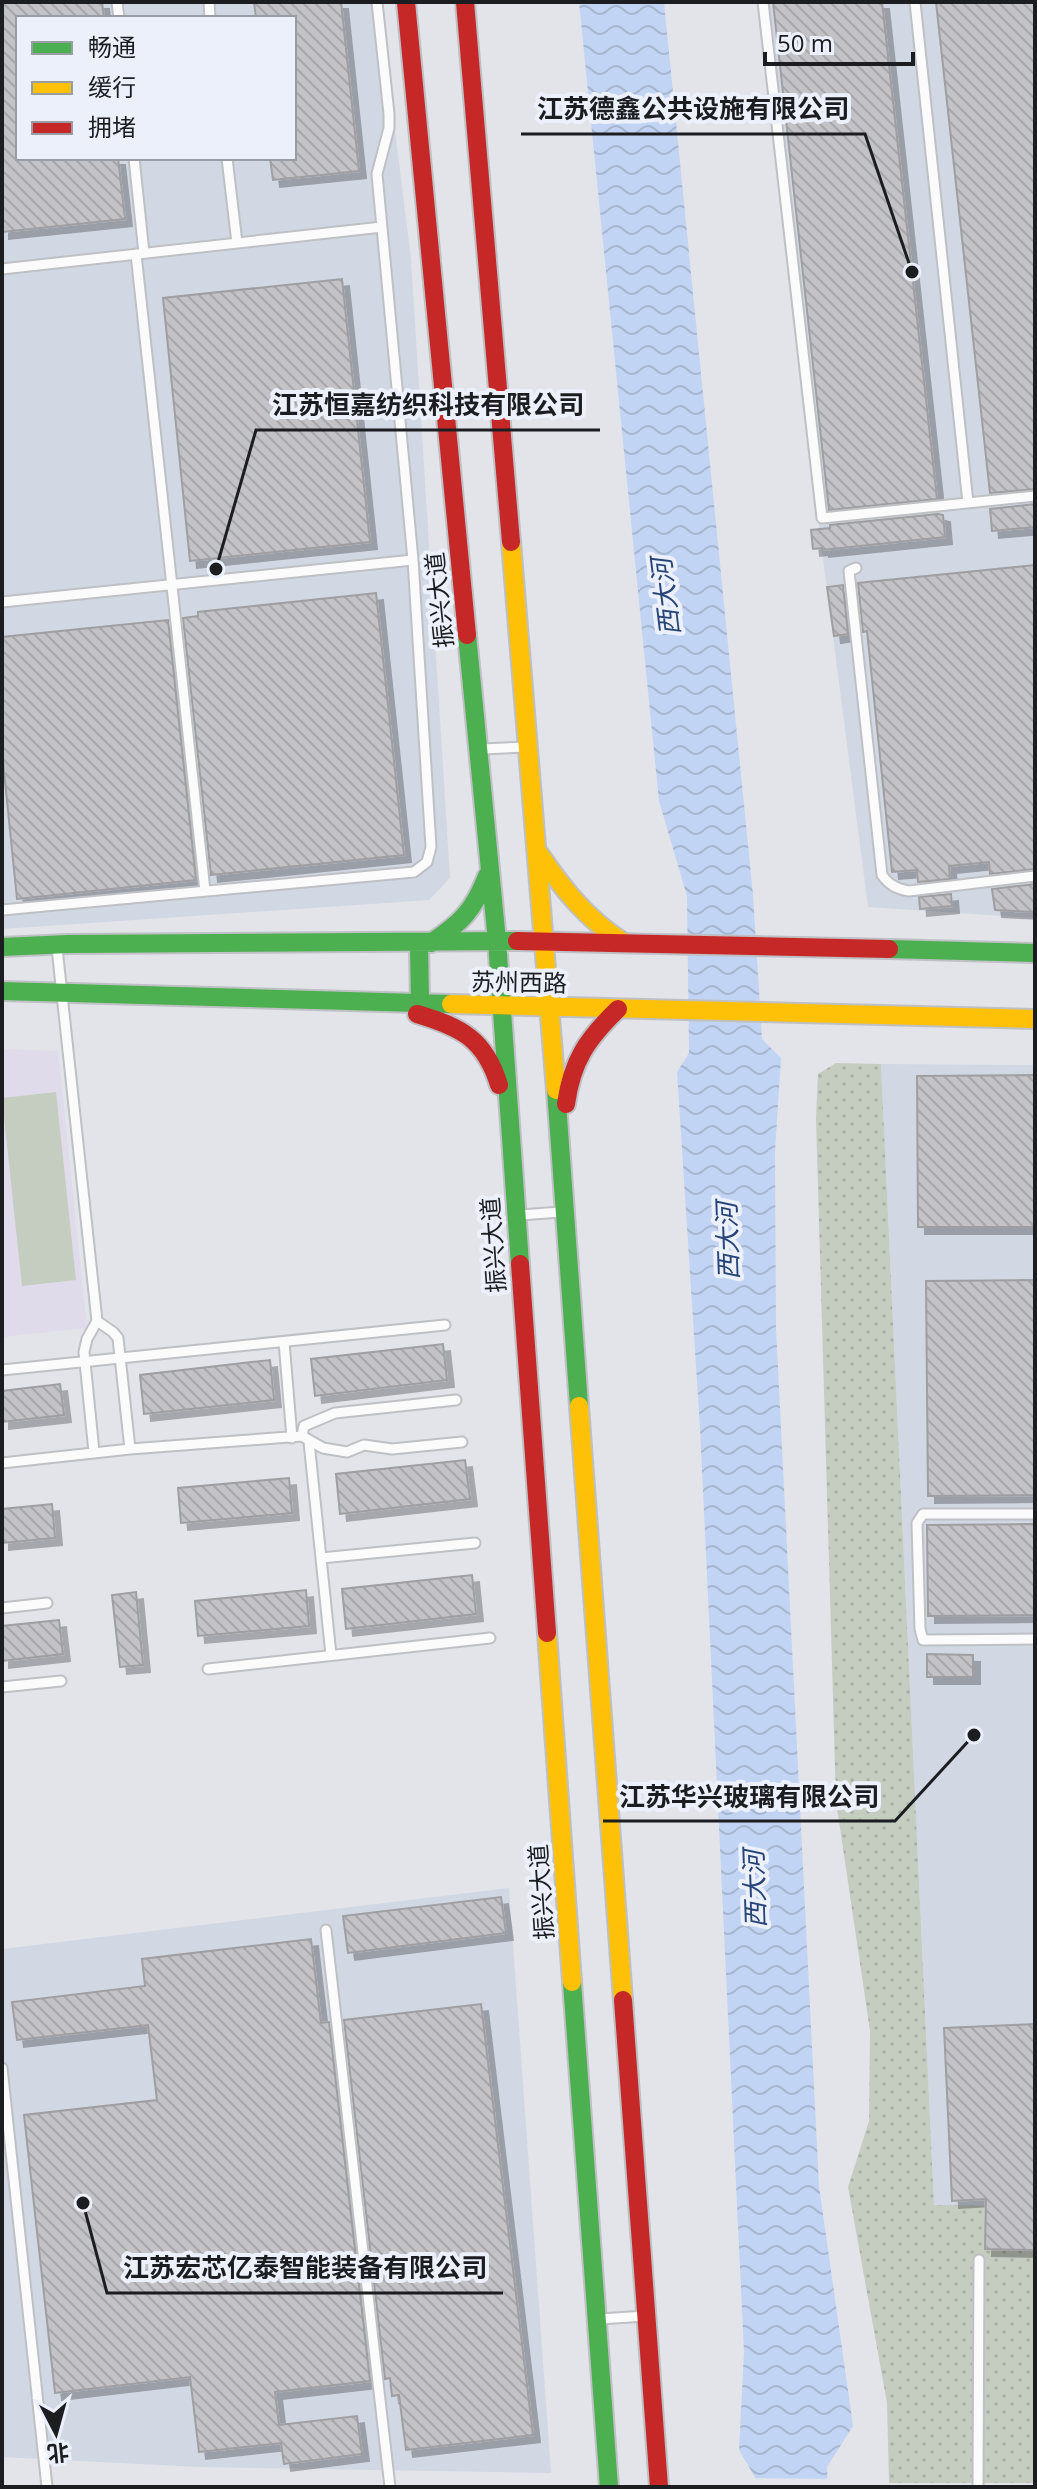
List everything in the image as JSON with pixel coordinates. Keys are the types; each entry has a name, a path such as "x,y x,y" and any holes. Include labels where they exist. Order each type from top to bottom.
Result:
{"main road":[{"name":"振兴大道","path":"406,2 497,941 609,2487"},
{"path":"465,2 545,940 659,2487"},
{"path":"537,851 579,910 621,941"},
{"path":"420,1004 425,943 465,920 478,903 490,869"},
{"name":"苏州西路","path":"2,947 545,940 1035,953"},
{"name":"苏州西路","path":"2,991 1035,1019"},
{"path":"375,1002 451,1024 473,1039 488,1054 495,1068 510,1130"},
{"path":"560,1151 569,1077 581,1051 596,1030 618,1009"}],"lane":[{"path":"2,910 414,872 427,862 431,847 413,560 377,174 389,128 389,114 377,2"},
{"path":"763,2 822,518 1035,496"},
{"path":"915,2 968,503"},
{"path":"134,160 140,254 205,891"},
{"path":"227,160 237,243"},
{"path":"2,269 382,227"},
{"path":"2,602 413,560"},
{"path":"856,568 849,571 882,875 898,889 909,891 1035,876"},
{"path":"478,749 528,747"},
{"path":"57,945 97,1321 87,1339 85,1362 94,1452"},
{"path":"516,1216 565,1212"},
{"path":"97,1321 118,1338 130,1449"},
{"path":"2,1370 445,1325"},
{"path":"284,1342 321,1558 331,1655"},
{"path":"301,1439 304,1426 335,1413 456,1400"},
{"path":"2,1463 130,1449 301,1439 323,1448 347,1452 364,1445 392,1449 462,1442"},
{"path":"1035,1514 923,1514 917,1523 920,1629 923,1640 1035,1639"},
{"path":"321,1558 475,1543"},
{"path":"2,1608 47,1603"},
{"path":"208,1669 490,1638"},
{"path":"2,1687 61,1681"},
{"path":"326,1930 390,2487"},
{"path":"2,2068 47,2487"},
{"path":"978,2487 979,2260"},
{"path":"597,2319 646,2316"}],"shaded area":[{"path":"2,2 379,2 411,259 450,878 429,900 2,929"},
{"path":"757,2 1035,2 1035,918 868,907"},
{"path":"2,1049 58,1051 87,1328 2,1337"},
{"path":"836,1063 881,1064 934,2205 1035,2206 1035,2483 889,2483 887,2403 848,2187 869,2121 870,2031 836,1801 816,1119 818,1074"},
{"path":"881,1064 1035,1065 1035,2206 934,2206"},
{"path":"56,1092 76,1280 22,1286 2,1098"},
{"path":"509,1888 551,2473 198,2467 2,2457 2,1949"}],"water":[{"name":"西大河","path":"579,2 664,2 753,895 762,1039 781,1058 775,1151 776,1328 819,2186 853,2426 827,2467 828,2487 756,2479 739,2450 744,2352 700,1428 677,1072 689,1053 687,896 659,801"}],"pier":[{"path":"750,2478 831,2479 832,2487 752,2487"}],"building":[{"path":"2,2 102,2 104,16 16,16 16,160 118,160 125,219 2,232"},
{"path":"254,2 341,2 359,171 273,180 270,160 296,160 296,16 256,16"},
{"path":"773,2 882,2 937,499 829,510"},
{"path":"936,2 1035,2 1035,489 990,493"},
{"path":"342,279 370,542 190,561 163,298"},
{"path":"1035,504 1035,527 992,531 990,509"},
{"path":"943,515 945,537 813,549 811,530 830,528 830,525"},
{"path":"1035,565 1035,869 990,874 989,862 949,866 950,879 918,882 917,870 892,872 867,631 863,632 858,583"},
{"path":"843,585 848,634 834,636 827,587"},
{"path":"376,593 404,855 211,875 183,618 198,616 198,612"},
{"path":"168,620 196,880 17,899 2,752 2,637"},
{"path":"1035,884 1035,912 995,910 992,889"},
{"path":"951,894 952,906 920,909 919,897"},
{"path":"1035,1075 1035,1227 918,1227 917,1076"},
{"path":"1035,1280 1035,1495 928,1496 926,1281"},
{"path":"443,1344 447,1380 315,1396 311,1359"},
{"path":"270,1360 274,1400 144,1414 140,1375"},
{"path":"60,1384 64,1415 2,1422 2,1391"},
{"path":"465,1460 470,1499 340,1514 336,1474"},
{"path":"289,1478 292,1513 181,1523 178,1488"},
{"path":"52,1504 55,1538 2,1543 2,1509"},
{"path":"1035,1524 1035,1615 928,1616 927,1525"},
{"path":"472,1575 476,1614 346,1629 342,1589"},
{"path":"306,1590 309,1626 198,1636 195,1601"},
{"path":"136,1592 143,1665 120,1667 112,1595"},
{"path":"59,1620 63,1654 2,1661 2,1626"},
{"path":"927,1654 973,1655 973,1677 927,1677"},
{"path":"501,1897 506,1933 348,1953 343,1916"},
{"path":"311,1939 321,2023 329,2022 370,2381 275,2392 279,2425 357,2416 362,2454 284,2464 281,2443 199,2452 190,2377 55,2393 24,2115 157,2100 148,2025 17,2040 12,2002 145,1986 142,1959"},
{"path":"481,2004 533,2435 406,2450 399,2395 392,2396 390,2378 385,2379 344,2020"},
{"path":"1035,2024 1035,2250 985,2249 986,2199 952,2201 944,2028"}],"traffic: fast":[{"path":"467,635 497,941 520,1264"},
{"path":"431,943 465,915 487,876"},
{"path":"2,947 517,941"},
{"path":"419,943 420,1004"},
{"path":"889,949 1035,953"},
{"path":"2,991 451,1004"},
{"path":"556,1090 579,1406"},
{"path":"572,1982 609,2487"}],"traffic: slow":[{"path":"511,542 556,1090"},
{"path":"540,855 576,902 621,941"},
{"path":"451,1004 1035,1019"},
{"path":"579,1406 623,2000"},
{"path":"547,1633 572,1982"}],"traffic: jam":[{"path":"406,2 467,635"},
{"path":"465,2 511,542"},
{"path":"517,941 889,949"},
{"path":"566,1104 572,1075 583,1052 618,1009"},
{"path":"417,1014 446,1024 469,1037 486,1056 499,1085"},
{"path":"520,1264 547,1633"},
{"path":"623,2000 659,2487"}],"place":[{"name":"江苏德鑫公共设施有限公司","path":"912,272"},
{"name":"江苏恒嘉纺织科技有限公司","path":"216,569"},
{"name":"江苏华兴玻璃有限公司","path":"974,1735"},
{"name":"江苏宏芯亿泰智能装备有限公司","path":"83,2203"}]}
